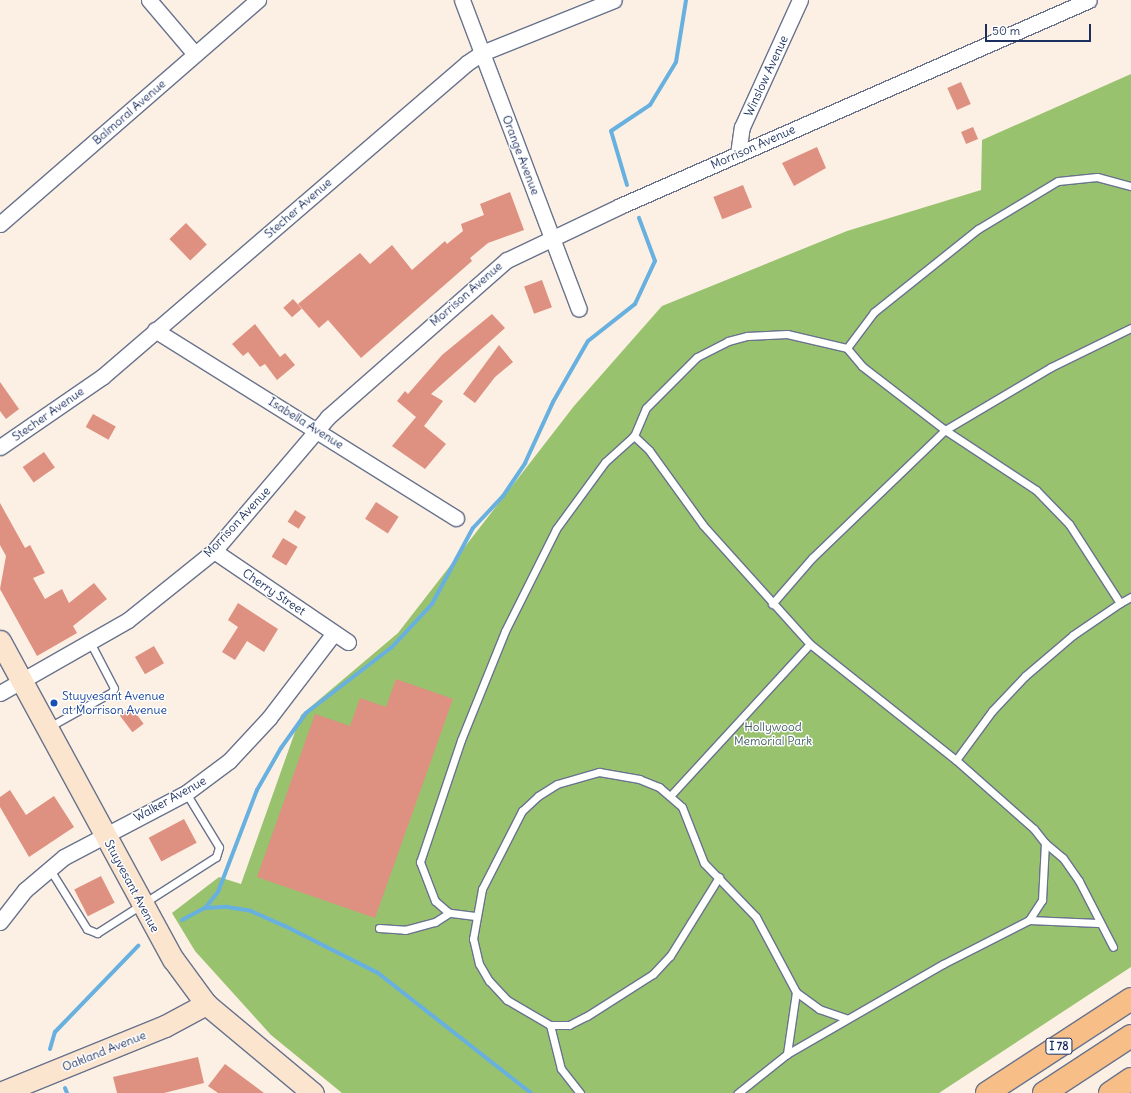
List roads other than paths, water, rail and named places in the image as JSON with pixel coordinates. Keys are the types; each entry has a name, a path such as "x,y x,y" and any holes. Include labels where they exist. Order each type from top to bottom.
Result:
{"highway":[{"name":"I 78","path":"987,1093 1131,999"},
{"name":"I 78","path":"1044,1093 1131,1036"},
{"path":"1110,1093 1131,1079"}],"main road":[{"name":"Stuyvesant Avenue","path":"0,641 142,905 173,959 206,1004 313,1093"},
{"name":"Oakland Avenue","path":"0,1093 165,1026 206,1004"}],"street":[{"path":"149,0 195,54"},
{"name":"Balmoral Avenue","path":"0,224 258,0"},
{"name":"Orange Avenue","path":"462,0 580,309"},
{"name":"Stecher Avenue","path":"0,447 102,377 155,330 482,53 614,0"},
{"name":"Winslow Avenue","path":"738,154 742,128 800,0"},
{"name":"Morrison Avenue","path":"0,693 128,620 214,551 318,430 489,272 552,236 1089,0"},
{"name":"Isabella Avenue","path":"155,330 318,430 456,518"},
{"name":"Cherry Street","path":"214,551 348,642"},
{"name":"Walker Avenue","path":"0,922 25,890 49,868 105,834 186,793 246,745 334,633"}],"lane":[{"path":"847,348 874,312 978,229 1058,181 1098,177 1131,186"},
{"path":"772,604 812,558 945,430 1051,367 1131,328"},
{"path":"475,916 450,912 435,901 420,862 461,740 505,631 556,529 605,462 634,436 646,408 671,379 697,357 728,341 747,336 787,334 847,348 862,366 945,430 1036,490 1069,524 1107,578 1120,603"},
{"path":"634,436 649,450 703,525 772,604 810,644 956,760 1030,824 1046,843 1063,858 1079,882 1098,923 1113,948"},
{"path":"956,760 992,711 1025,676 1073,635 1131,597"},
{"path":"47,728 112,692 114,688 90,642"},
{"path":"671,795 810,644"},
{"path":"719,877 670,956 654,974 587,1016 569,1025 550,1025 507,1000 489,981 479,964 473,939 475,916 482,889 507,836 538,796 558,784 599,772 640,778 671,795 682,807 704,863 719,877 756,917 796,992 819,1009 845,1018"},
{"path":"49,868 87,929 94,933 142,905 216,857 219,847 186,793"},
{"path":"738,1093 788,1054 845,1018 1029,920 1042,900 1046,886 1046,843"},
{"path":"380,928 405,930 435,922 450,912"},
{"path":"1029,920 1098,923"},
{"path":"788,1054 796,992"},
{"path":"550,1025 561,1069 580,1093"}],"waterway":[{"path":"627,185 611,131 650,105 676,62 686,0"},
{"path":"205,908 218,892 257,790 281,748 306,713 392,647 432,604 473,528 503,496 525,463 553,402 588,341 635,304 655,261 639,218"},
{"path":"182,920 205,908 227,907 251,911 285,926 378,973 531,1093"},
{"path":"50,1049 55,1032 138,946"},
{"path":"65,1088 67,1093"}],"place":[{"name":"Stuyvesant Avenue at Morrison Avenue","path":"54,703"}],"park label":[{"name":"Hollywood Memorial Park","path":"773,734"}]}
